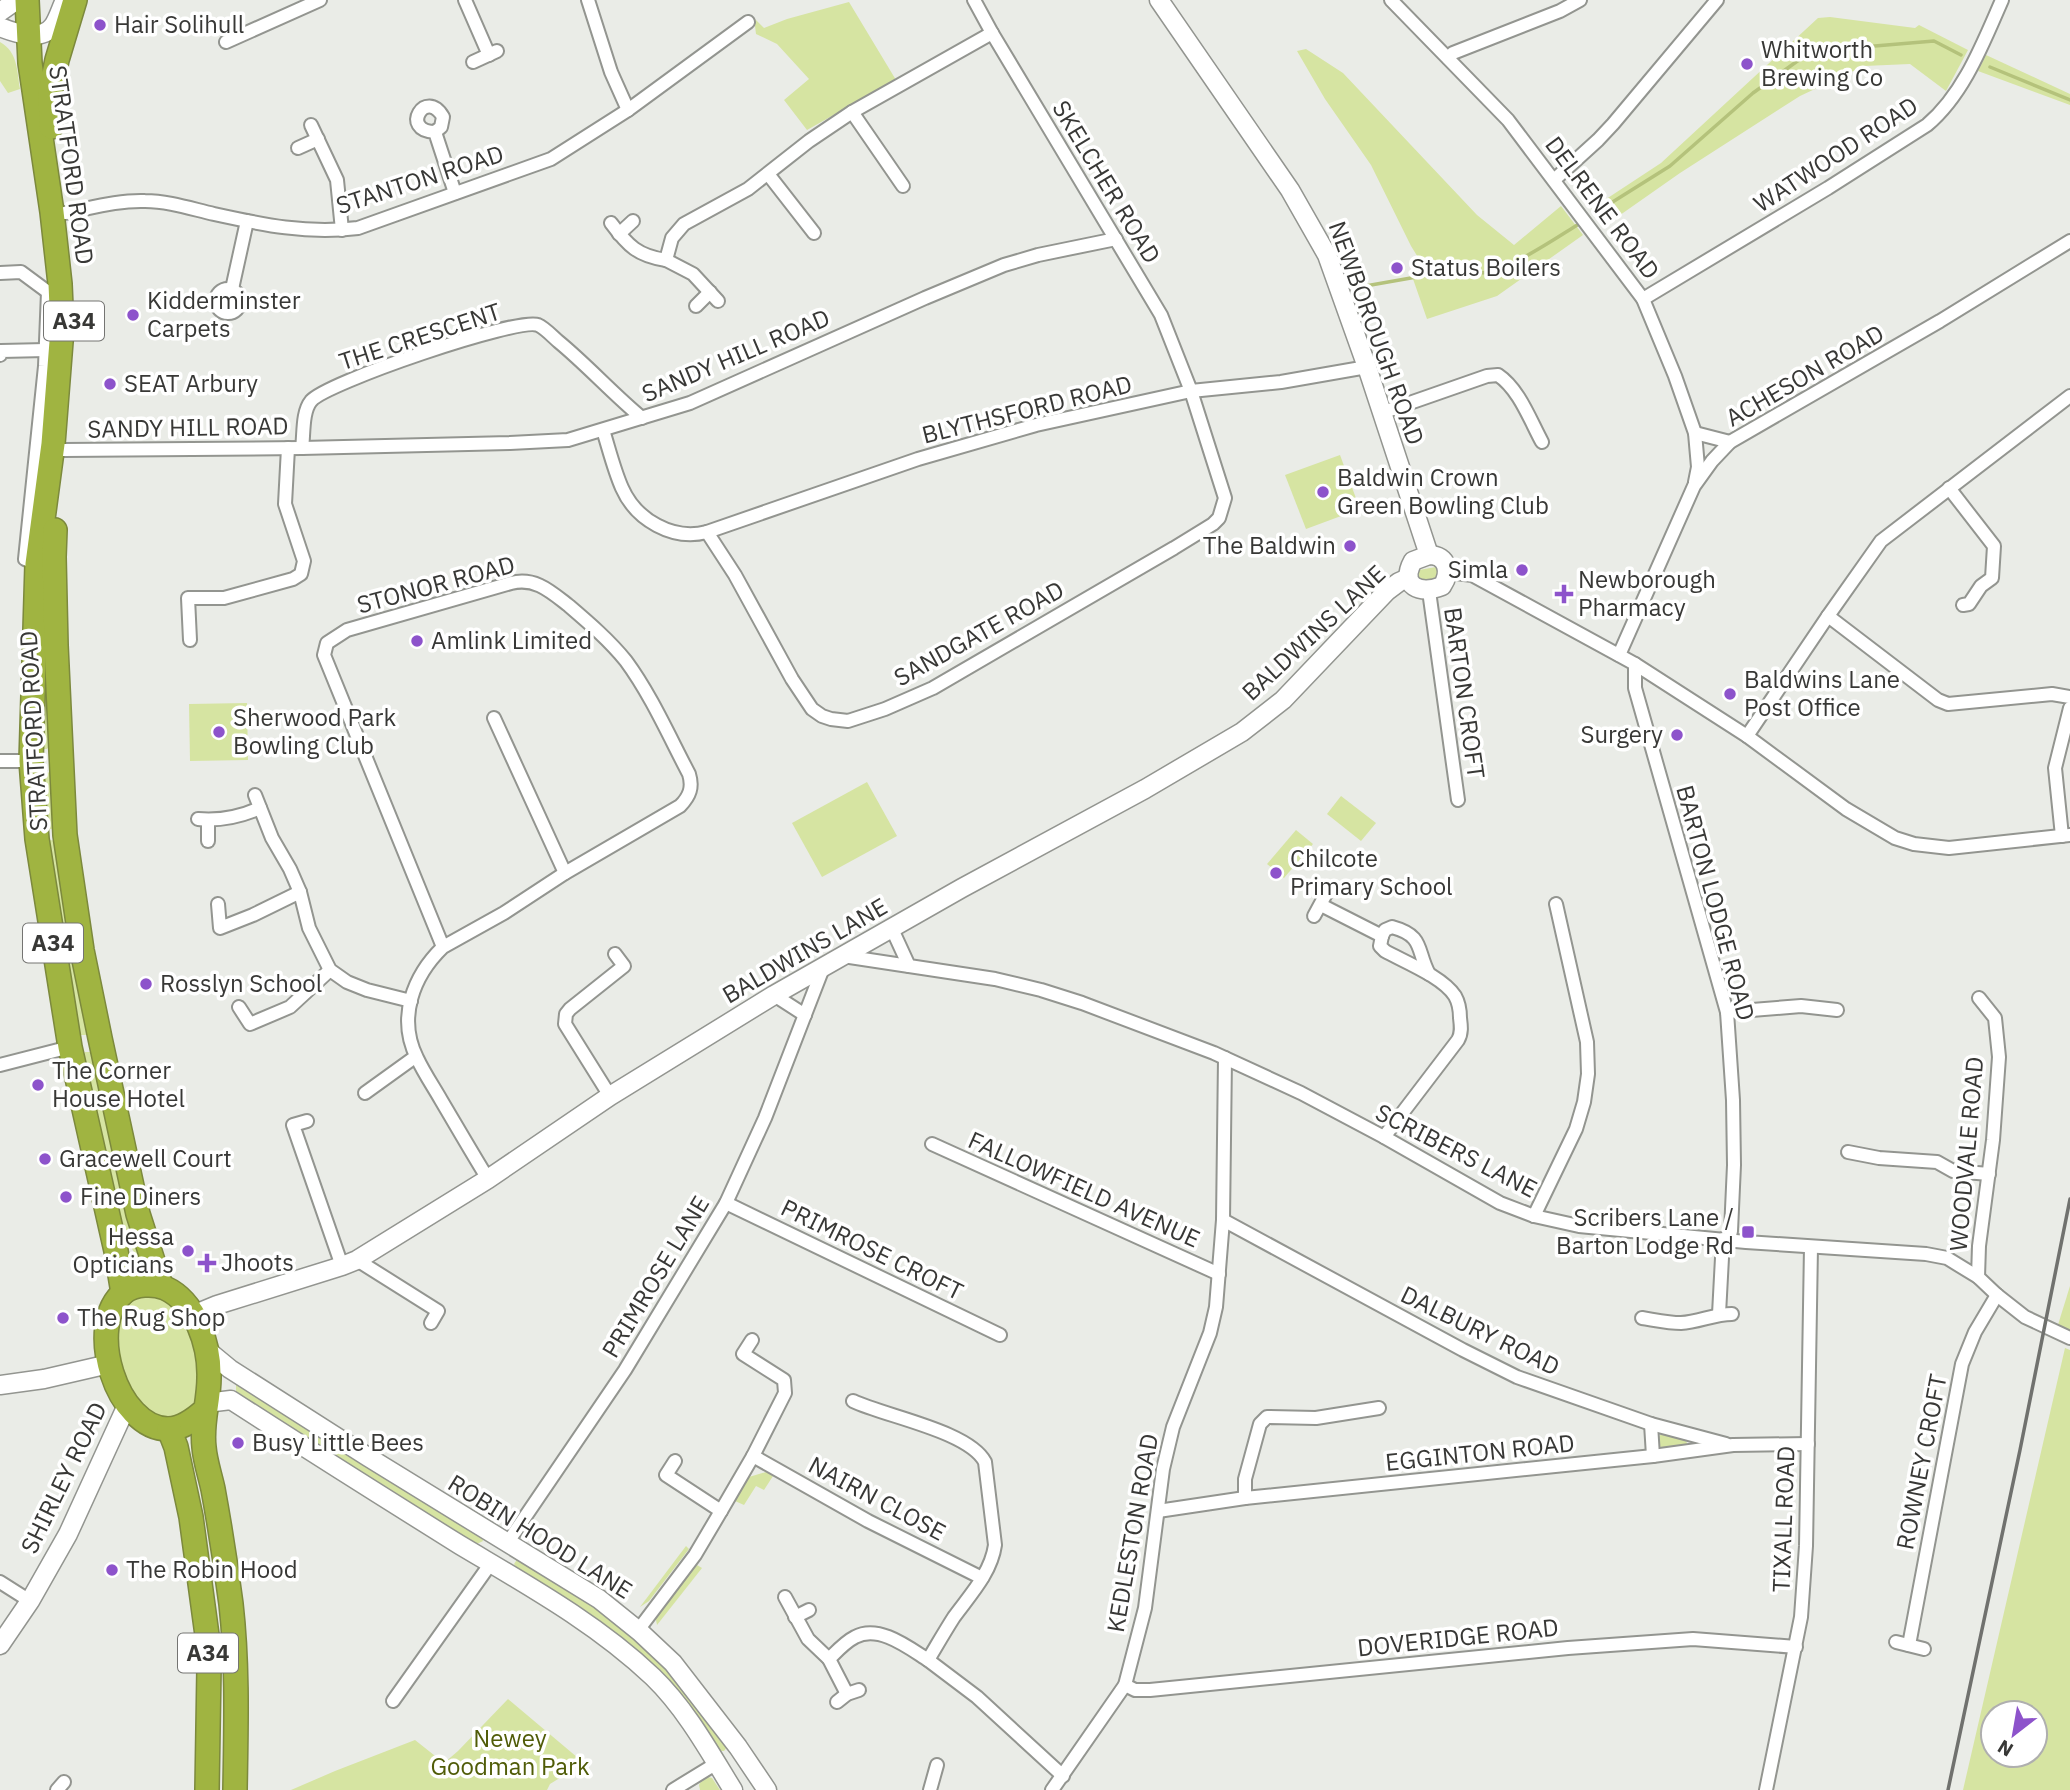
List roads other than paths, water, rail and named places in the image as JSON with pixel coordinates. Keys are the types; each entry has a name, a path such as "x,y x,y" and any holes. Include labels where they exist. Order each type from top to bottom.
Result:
{"highway":[{"name":"STRATFORD ROAD","path":"27,0 35,102 52,212 54,288 62,329 46,561 44,645 30,761 37,839 70,1046 123,1293"},
{"name":"STRATFORD ROAD","path":"46,561 63,450 74,329 65,212 50,119 50,93 75,0"},
{"name":"STRATFORD ROAD","path":"44,645 61,759 65,835 82,950 138,1213 161,1286"},
{"path":"30,761 61,759"},
{"path":"37,839 65,835"},
{"path":"70,1046 100,1038"},
{"path":"142,1285 161,1286 181,1298 193,1315 207,1350 209,1378 205,1407 196,1418 182,1426 169,1429 149,1424 128,1403 115,1383 109,1364 106,1330 109,1317 123,1293 142,1285"},
{"name":"A34","path":"205,1407 204,1448 231,1605 235,1665 235,1790"},
{"name":"A34","path":"169,1429 176,1447 191,1517 207,1635 207,1790"}],"street":[{"path":"0,12 17,0"},
{"path":"0,27 28,36 47,30 52,27 65,0"},
{"path":"226,42 320,0"},
{"path":"465,0 493,53 473,62"},
{"path":"588,0 611,72 628,110"},
{"name":"SKELCHER ROAD","path":"974,0 1161,315 1191,391"},
{"name":"NEWBOROUGH ROAD","path":"1159,0 1290,190 1326,255 1367,367 1429,555"},
{"name":"DELRENE ROAD","path":"1391,0 1508,120 1643,299 1695,433 1698,467 1694,486"},
{"path":"1448,58 1453,53 1560,11 1580,0"},
{"path":"1554,180 1598,141 1717,0"},
{"name":"WATWOOD ROAD","path":"1643,299 1828,188 1936,117 1974,62 2002,0"},
{"name":"STANTON ROAD","path":"65,212 145,201 184,206 294,230 358,228 551,159 628,110 748,22"},
{"path":"666,261 672,238 684,224 748,189 809,141 852,112 992,33"},
{"path":"852,112 903,186"},
{"path":"312,125 337,180 342,230"},
{"path":"435,132 455,192"},
{"path":"298,148 318,139"},
{"path":"768,174 814,233"},
{"path":"232,289 247,221"},
{"path":"619,234 633,221"},
{"path":"611,223 626,242 647,257 666,261 693,274 714,297 696,306"},
{"name":"SANDY HILL ROAD","path":"63,450 302,448 568,440 690,403 1003,265 1116,239"},
{"name":"ACHESON ROAD","path":"1619,655 1694,486 1730,442 1911,338 2070,241"},
{"path":"0,273 21,272 54,288 25,559 46,561"},
{"name":"THE CRESCENT","path":"302,448 309,403 317,394 368,372 481,334 528,325 539,326 582,361 642,418"},
{"path":"0,355 1,351 46,350"},
{"name":"BLYTHSFORD ROAD","path":"707,532 918,459 1036,425 1191,391 1281,382 1367,367"},
{"path":"1381,413 1487,376 1498,375 1517,396 1542,442"},
{"name":"SANDGATE ROAD","path":"707,532 735,575 792,679 812,709 831,719 848,721 863,717 933,688 1213,524 1219,518 1225,498 1191,391"},
{"path":"1746,736 1881,541 2070,396"},
{"path":"603,430 622,489 640,514 654,525 670,531 698,534 707,532"},
{"path":"1695,433 1730,442"},
{"path":"190,639 188,598 224,598 293,579 301,574 304,561 285,504 288,448"},
{"path":"1949,488 1994,546 1992,578 1981,586 1969,604 1963,605"},
{"path":"1429,555 1441,558 1448,572 1442,586 1429,591 1420,590 1408,578 1409,570 1413,561 1429,555"},
{"path":"1448,572 1472,575 1636,664 1746,736 1855,815 1895,838 1914,844 1949,848 2066,836 2055,768 2070,708"},
{"name":"BALDWINS LANE","path":"193,1315 349,1263 488,1179 610,1096 774,995 962,888 1146,789 1242,732 1283,700 1387,591 1408,578"},
{"name":"STONOR ROAD","path":"443,947 324,655 327,643 347,630 523,580 534,582 548,589 599,631 626,661 646,692 689,774 691,790 680,806 443,947 420,974 411,1001 408,1028 415,1056 488,1179"},
{"name":"BARTON CROFT","path":"1429,591 1458,800"},
{"path":"1828,616 1938,700 1948,704 2052,695 2070,696"},
{"name":"BARTON LODGE ROAD","path":"1636,664 1635,688 1727,1012 1734,1165 1731,1231 1726,1239 1725,1314 1680,1323 1642,1318"},
{"path":"494,718 565,873"},
{"path":"0,761 30,761"},
{"path":"208,841 203,820 244,815 258,801 272,838 300,892 309,928 330,970 347,982 367,990 411,1001"},
{"path":"218,904 215,930 300,892"},
{"path":"1327,892 1318,910 1382,936"},
{"path":"1534,1216 1576,1129 1588,1074 1587,1042 1556,904"},
{"path":"1384,1137 1461,1034 1460,1014 1454,995 1429,974 1384,951 1380,946 1385,930 1392,927 1399,929 1415,939 1429,974"},
{"path":"892,929 909,965"},
{"path":"610,1096 565,1024 566,1014 570,1009 624,966 615,954"},
{"name":"SCRIBERS LANE","path":"844,956 995,979 1082,1003 1225,1058 1301,1093 1500,1203 1534,1216 1579,1226 1811,1247 1926,1254 1947,1258 1978,1277 2025,1317 2070,1338"},
{"name":"PRIMROSE LANE","path":"508,1542 625,1370 726,1203 765,1118 823,968"},
{"path":"239,1007 244,1028 290,1007 330,970"},
{"path":"774,995 805,1015"},
{"name":"WOODVALE ROAD","path":"1978,1277 1998,1057 1995,1018 1979,998"},
{"path":"1727,1012 1801,1006 1837,1010"},
{"path":"0,1065 70,1046"},
{"path":"365,1093 415,1056"},
{"name":"KEDLESTON ROAD","path":"1052,1790 1125,1685 1145,1608 1163,1469 1173,1427 1210,1333 1216,1307 1223,1220 1225,1058"},
{"path":"307,1121 293,1125 349,1263 439,1311 431,1323"},
{"name":"FALLOWFIELD AVENUE","path":"932,1144 1219,1274"},
{"path":"1848,1152 1879,1158 1937,1162 1953,1171 1989,1174"},
{"name":"PRIMROSE CROFT","path":"726,1203 1000,1335"},
{"name":"DALBURY ROAD","path":"1223,1220 1517,1377 1651,1424 1733,1446"},
{"name":"TIXALL ROAD","path":"1766,1790 1801,1617 1806,1546 1811,1247"},
{"name":"ROWNEY CROFT","path":"1924,1649 1902,1643 1962,1364 1975,1332 1997,1295"},
{"path":"640,1632 642,1625 695,1555 753,1455 785,1393 784,1380 743,1354 752,1340"},
{"name":"ROBIN HOOD LANE","path":"207,1350 230,1369 357,1450 599,1599 673,1663 738,1747 767,1790"},
{"path":"0,1385 109,1364"},
{"name":"ROBIN HOOD LANE","path":"205,1407 231,1400 574,1614 655,1679 688,1719 733,1790"},
{"path":"853,1401 869,1409 885,1406 969,1446 981,1455 985,1462 994,1555 928,1660"},
{"name":"SHIRLEY ROAD","path":"0,1645 30,1601 68,1534 128,1403"},
{"path":"1245,1498 1248,1467 1261,1424 1267,1417 1316,1418 1379,1408"},
{"path":"1651,1424 1653,1456"},
{"name":"EGGINTON ROAD","path":"1158,1511 1245,1498 1733,1446 1808,1444"},
{"name":"NAIRN CLOSE","path":"753,1455 867,1521 982,1578"},
{"path":"675,1461 666,1475 721,1511"},
{"path":"393,1701 508,1542"},
{"path":"0,1582 30,1601"},
{"path":"785,1597 807,1639 829,1659 848,1695"},
{"path":"795,1617 809,1610"},
{"path":"829,1659 855,1637 868,1633 890,1638 928,1660 977,1697 1063,1776"},
{"name":"DOVERIDGE ROAD","path":"1125,1685 1135,1690 1150,1690 1568,1648 1693,1639 1796,1647"},
{"path":"673,1790 690,1786 717,1763"},
{"path":"930,1790 937,1765"}],"waterway":[{"path":"1595,213 1670,166 1753,93 1803,57 1851,48 1934,41 1961,55"},
{"path":"1990,67 2070,100"},
{"path":"1354,288 1462,269 1477,273 1490,272 1530,254 1579,224"}],"railway":[{"path":"1948,1790 2070,1199"}],"place":[{"name":"Hair Solihull","path":"100,25"},
{"name":"Whitworth Brewing Co","path":"1747,64"},
{"name":"Status Boilers","path":"1397,268"},
{"name":"Kidderminster Carpets","path":"133,315"},
{"name":"SEAT Arbury","path":"110,384"},
{"name":"Baldwin Crown Green Bowling Club","path":"1323,492"},
{"name":"The Baldwin","path":"1350,546"},
{"name":"Simla","path":"1522,570"},
{"name":"Newborough Pharmacy","path":"1564,594"},
{"name":"Amlink Limited","path":"417,641"},
{"name":"Baldwins Lane Post Office","path":"1730,694"},
{"name":"Sherwood Park Bowling Club","path":"219,732"},
{"name":"Surgery","path":"1677,735"},
{"name":"Chilcote Primary School","path":"1276,873"},
{"name":"Rosslyn School","path":"146,984"},
{"name":"The Corner House Hotel","path":"38,1085"},
{"name":"Gracewell Court","path":"45,1159"},
{"name":"Fine Diners","path":"66,1197"},
{"name":"Scribers Lane / Barton Lodge Rd","path":"1748,1232"},
{"name":"Hessa Opticians","path":"188,1251"},
{"name":"Jhoots","path":"207,1263"},
{"name":"The Rug Shop","path":"63,1318"},
{"name":"Busy Little Bees","path":"238,1443"},
{"name":"The Robin Hood","path":"112,1570"}],"park label":[{"name":"Newey Goodman Park","path":"510,1753"}]}
